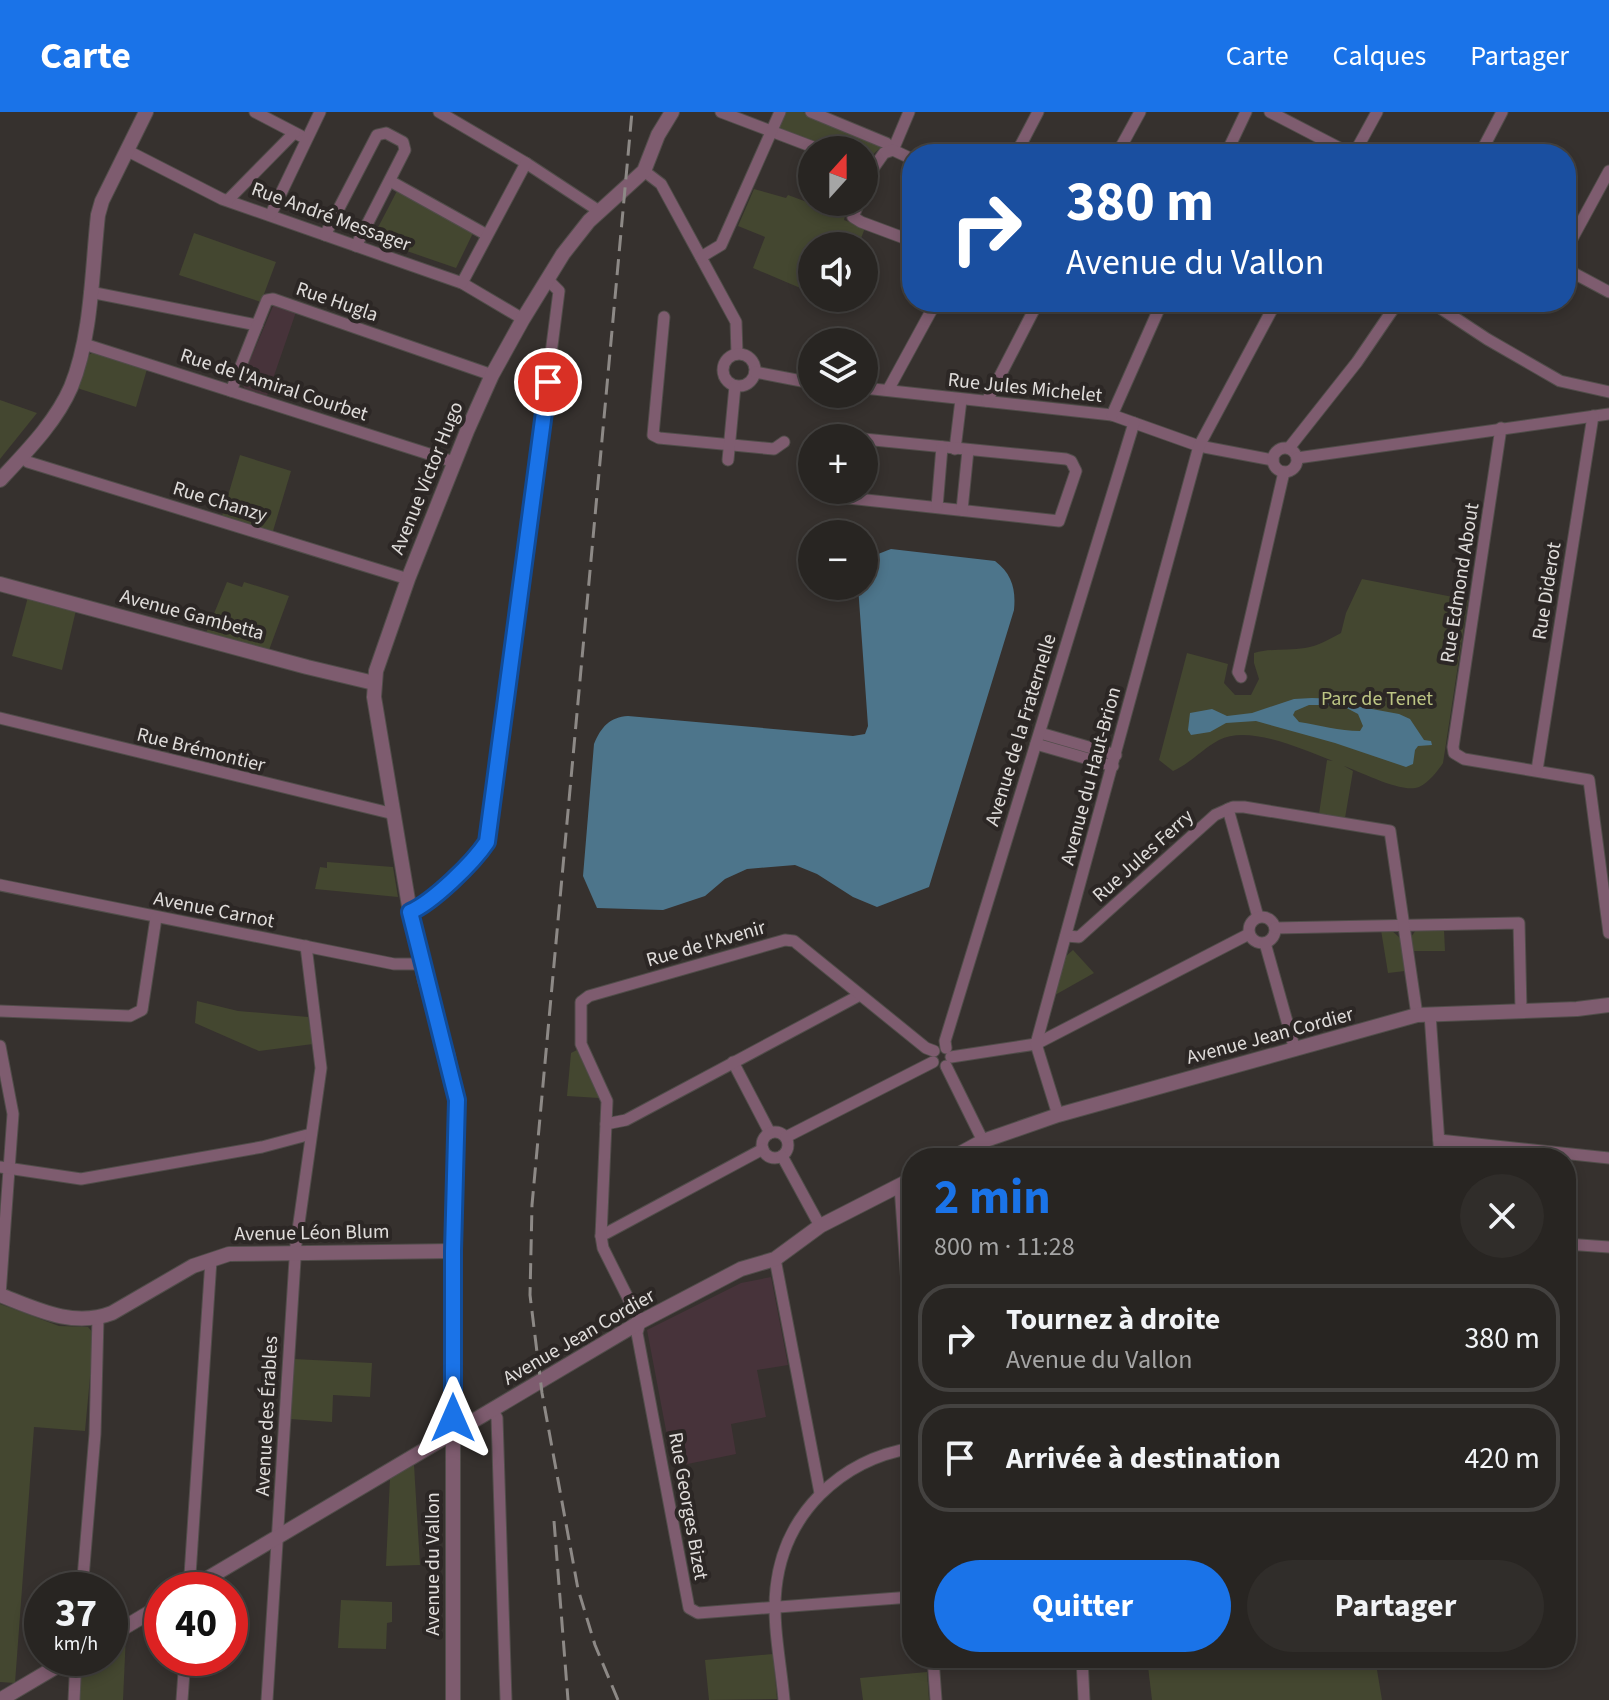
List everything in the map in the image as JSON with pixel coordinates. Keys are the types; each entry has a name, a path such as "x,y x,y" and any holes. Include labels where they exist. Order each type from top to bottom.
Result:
{"street":[{"path":"0,480 46,427 70,390 84,344 98,215 146,112"},
{"path":"255,112 306,139"},
{"path":"271,214 320,112"},
{"path":"439,112 526,163 599,211"},
{"name":"Avenue Victor Hugo","path":"410,912 374,697 374,683 383,650 454,462 492,375 563,254 599,211 644,171 658,135 672,112"},
{"path":"721,112 798,141"},
{"path":"701,257 721,245 780,112"},
{"path":"811,112 886,143 902,154"},
{"path":"878,159 893,150 909,112"},
{"path":"1021,144 1038,112"},
{"path":"1122,144 1140,112"},
{"path":"1231,144 1246,112"},
{"path":"1270,112 1332,144"},
{"path":"1358,144 1377,112"},
{"path":"1485,144 1502,112"},
{"path":"228,200 294,133"},
{"path":"325,235 377,135 386,133 406,146 356,246"},
{"name":"Rue André Messager","path":"126,150 208,193 462,283 523,319"},
{"path":"462,283 526,163"},
{"path":"644,171 661,184 736,322 737,354"},
{"path":"1576,234 1606,185 1609,171"},
{"path":"390,181 487,235"},
{"path":"853,216 902,237"},
{"path":"1576,274 1609,292"},
{"path":"410,912 424,905 480,854 490,829 559,291 547,279"},
{"path":"90,292 257,325 231,391"},
{"name":"Rue Hugla","path":"257,325 267,300 273,299 492,375"},
{"path":"888,390 931,312"},
{"path":"987,401 1033,312"},
{"path":"1112,415 1158,312"},
{"name":"Avenue du Haut-Brion","path":"1036,1044 1199,446 1271,312"},
{"path":"1391,312 1293,453 1294,468 1284,472 1276,468 1273,460 1280,448 1293,453 1609,414"},
{"path":"1446,312 1560,381 1609,392"},
{"path":"664,317 653,435 774,449 784,442"},
{"name":"Rue de l'Amiral Courbet","path":"84,344 454,462"},
{"path":"737,354 750,359 755,372 750,382 735,386 727,382 722,369 725,360 737,354"},
{"path":"755,372 798,380"},
{"path":"728,460 735,386"},
{"name":"Rue Jules Michelet","path":"878,389 1112,415 1199,446 1273,460"},
{"path":"937,507 961,400"},
{"name":"Rue Diderot","path":"1537,770 1593,416"},
{"name":"Avenue de la Fraternelle","path":"942,1057 1134,423"},
{"name":"Rue Edmond About","path":"1501,428 1453,747 1458,757 1537,770"},
{"path":"878,440 1066,459 1071,461 1076,471 1059,521 878,501"},
{"path":"962,510 968,450"},
{"name":"Rue Chanzy","path":"22,457 42,466 408,579"},
{"path":"1241,677 1238,672 1284,472"},
{"name":"Avenue Gambetta","path":"0,584 374,683"},
{"name":"Rue Brémontier","path":"0,718 394,814"},
{"path":"1038,739 1115,760"},
{"path":"1537,770 1586,778 1591,783 1609,933"},
{"path":"1258,917 1228,809 1244,807 1390,831 1403,925 1424,1015 1439,1148"},
{"name":"Rue Jules Ferry","path":"1066,936 1079,937 1215,815 1228,809"},
{"name":"Avenue Carnot","path":"0,885 394,964 421,964"},
{"name":"Avenue du Vallon","path":"410,912 457,1100 453,1251 453,1700"},
{"path":"1258,917 1267,918 1275,928"},
{"path":"1258,917 1249,926 1249,934 1254,940 1265,943 1271,939 1275,928"},
{"path":"0,1011 137,1014 142,1010 156,918"},
{"path":"1275,928 1519,923 1521,1010"},
{"path":"786,1137 942,1057 1036,1044 1249,934"},
{"name":"Rue de l'Avenir","path":"606,1124 607,1101 581,1044 581,1002 589,996 785,940 794,941 926,1048 942,1057"},
{"path":"1265,943 1295,1050"},
{"name":"Avenue des Érables","path":"267,1700 295,1253 321,1068 306,946"},
{"path":"640,1322 603,1248 606,1124 626,1120 860,995"},
{"name":"Avenue Jean Cordier","path":"970,1148 1058,1115 1424,1015 1609,1005"},
{"path":"1036,1044 1058,1115"},
{"path":"0,1046 13,1114 4,1168 0,1295"},
{"path":"942,1057 983,1141 982,1148"},
{"path":"733,1062 770,1133"},
{"path":"779,1132 786,1137 788,1145 782,1156 769,1156 763,1149 764,1138 770,1133 779,1132"},
{"path":"4,1168 81,1179 262,1147 311,1134"},
{"path":"1439,1140 1515,1148"},
{"path":"601,1236 763,1149"},
{"path":"1576,1155 1609,1158"},
{"path":"782,1156 820,1226"},
{"name":"Avenue Jean Cordier","path":"220,1572 640,1322 741,1269 775,1259 820,1226 902,1185"},
{"path":"1576,1245 1609,1247"},
{"name":"Avenue Léon Blum","path":"0,1295 47,1314 98,1318 193,1266 229,1254 453,1251"},
{"path":"775,1259 820,1493"},
{"path":"190,1572 211,1260"},
{"path":"84,1572 95,1434 98,1318"},
{"name":"Rue Georges Bizet","path":"640,1322 637,1333 689,1608 698,1613 776,1607"},
{"path":"493,1411 497,1418 506,1700"},
{"path":"784,1700 776,1607 778,1576 790,1537 820,1493 845,1471 902,1450"},
{"path":"776,1607 902,1596"},
{"path":"934,1668 936,1700"},
{"path":"1082,1668 1084,1700"},
{"path":"0,1700 42,1676"},
{"path":"74,1676 74,1700"},
{"path":"182,1700 184,1676"}],"shaded area":[{"path":"274,304 296,312 267,396 244,388 241,381"},
{"path":"771,1277 788,1365 757,1370 766,1417 731,1424 736,1454 673,1467 647,1330 741,1283"}],"green space":[{"path":"785,112 803,112 861,136 798,136 798,139 777,131"},
{"path":"754,189 798,199 798,216 845,216 844,220 865,228 863,232 798,232 798,287 753,268 765,237 738,226"},
{"path":"397,191 473,233 456,268 372,239"},
{"path":"194,233 276,262 261,302 179,275"},
{"path":"94,352 147,369 136,407 77,388 87,356"},
{"path":"0,400 37,413 0,459"},
{"path":"240,455 291,471 273,531 222,516"},
{"name":"Parc de Tenet","path":"1362,579 1468,600 1443,763 1429,780 1419,787 1403,788 1344,766 1353,771 1345,818 1319,814 1327,760 1333,761 1276,740 1231,736 1219,740 1173,771 1159,760 1187,653 1228,664 1224,683 1235,695 1251,695 1259,679 1254,653 1310,647 1341,633 1346,613"},
{"path":"227,582 242,587 244,582 289,596 269,650 206,633"},
{"path":"28,597 76,610 62,670 12,656"},
{"path":"327,862 393,867 398,897 315,889 320,867 327,868"},
{"path":"1381,930 1391,930 1400,938 1405,971 1388,973"},
{"path":"1416,930 1444,930 1445,951 1413,951 1411,937"},
{"path":"1073,950 1094,973 1055,995 1065,957"},
{"path":"197,1001 238,1011 308,1017 313,1044 259,1051 195,1023"},
{"path":"577,1050 599,1098 567,1096 571,1053"},
{"path":"0,1304 59,1326 88,1327 94,1334 85,1431 34,1427 15,1683 0,1682"},
{"path":"294,1359 372,1363 370,1397 333,1395 332,1422 290,1419"},
{"path":"414,1465 420,1565 386,1566 390,1478"},
{"path":"341,1600 392,1602 392,1622 387,1623 386,1649 338,1648"},
{"path":"773,1654 777,1699 709,1700 705,1660"},
{"path":"1148,1668 1377,1668 1382,1700 1152,1700"},
{"path":"927,1672 929,1700 863,1700 860,1678"},
{"path":"80,1676 124,1676 123,1700 79,1700"}],"water":[{"path":"891,549 995,561 1012,582 1014,595 1014,610 929,887 877,907 795,865 747,869 725,879 705,896 663,910 597,908 583,876 594,744 603,728 616,718 628,716 853,736 865,734 868,726 859,600 878,600 878,555"},
{"path":"1294,699 1339,699 1361,707 1399,714 1410,719 1424,740 1431,741 1432,745 1418,746 1413,764 1406,767 1256,721 1226,723 1210,732 1191,735 1188,730 1190,713 1212,709 1227,716 1252,713","holes":["1309,705 1341,705 1358,714 1363,726 1360,731 1299,722 1293,715"]}],"railway":[{"path":"618,1700 595,1645 578,1589 542,1393 530,1295 532,1205 632,112"},
{"path":"554,1521 568,1700"}],"route":[{"path":"453,1418 457,1100 410,912 430,899 480,854 487,842 548,382"}]}
